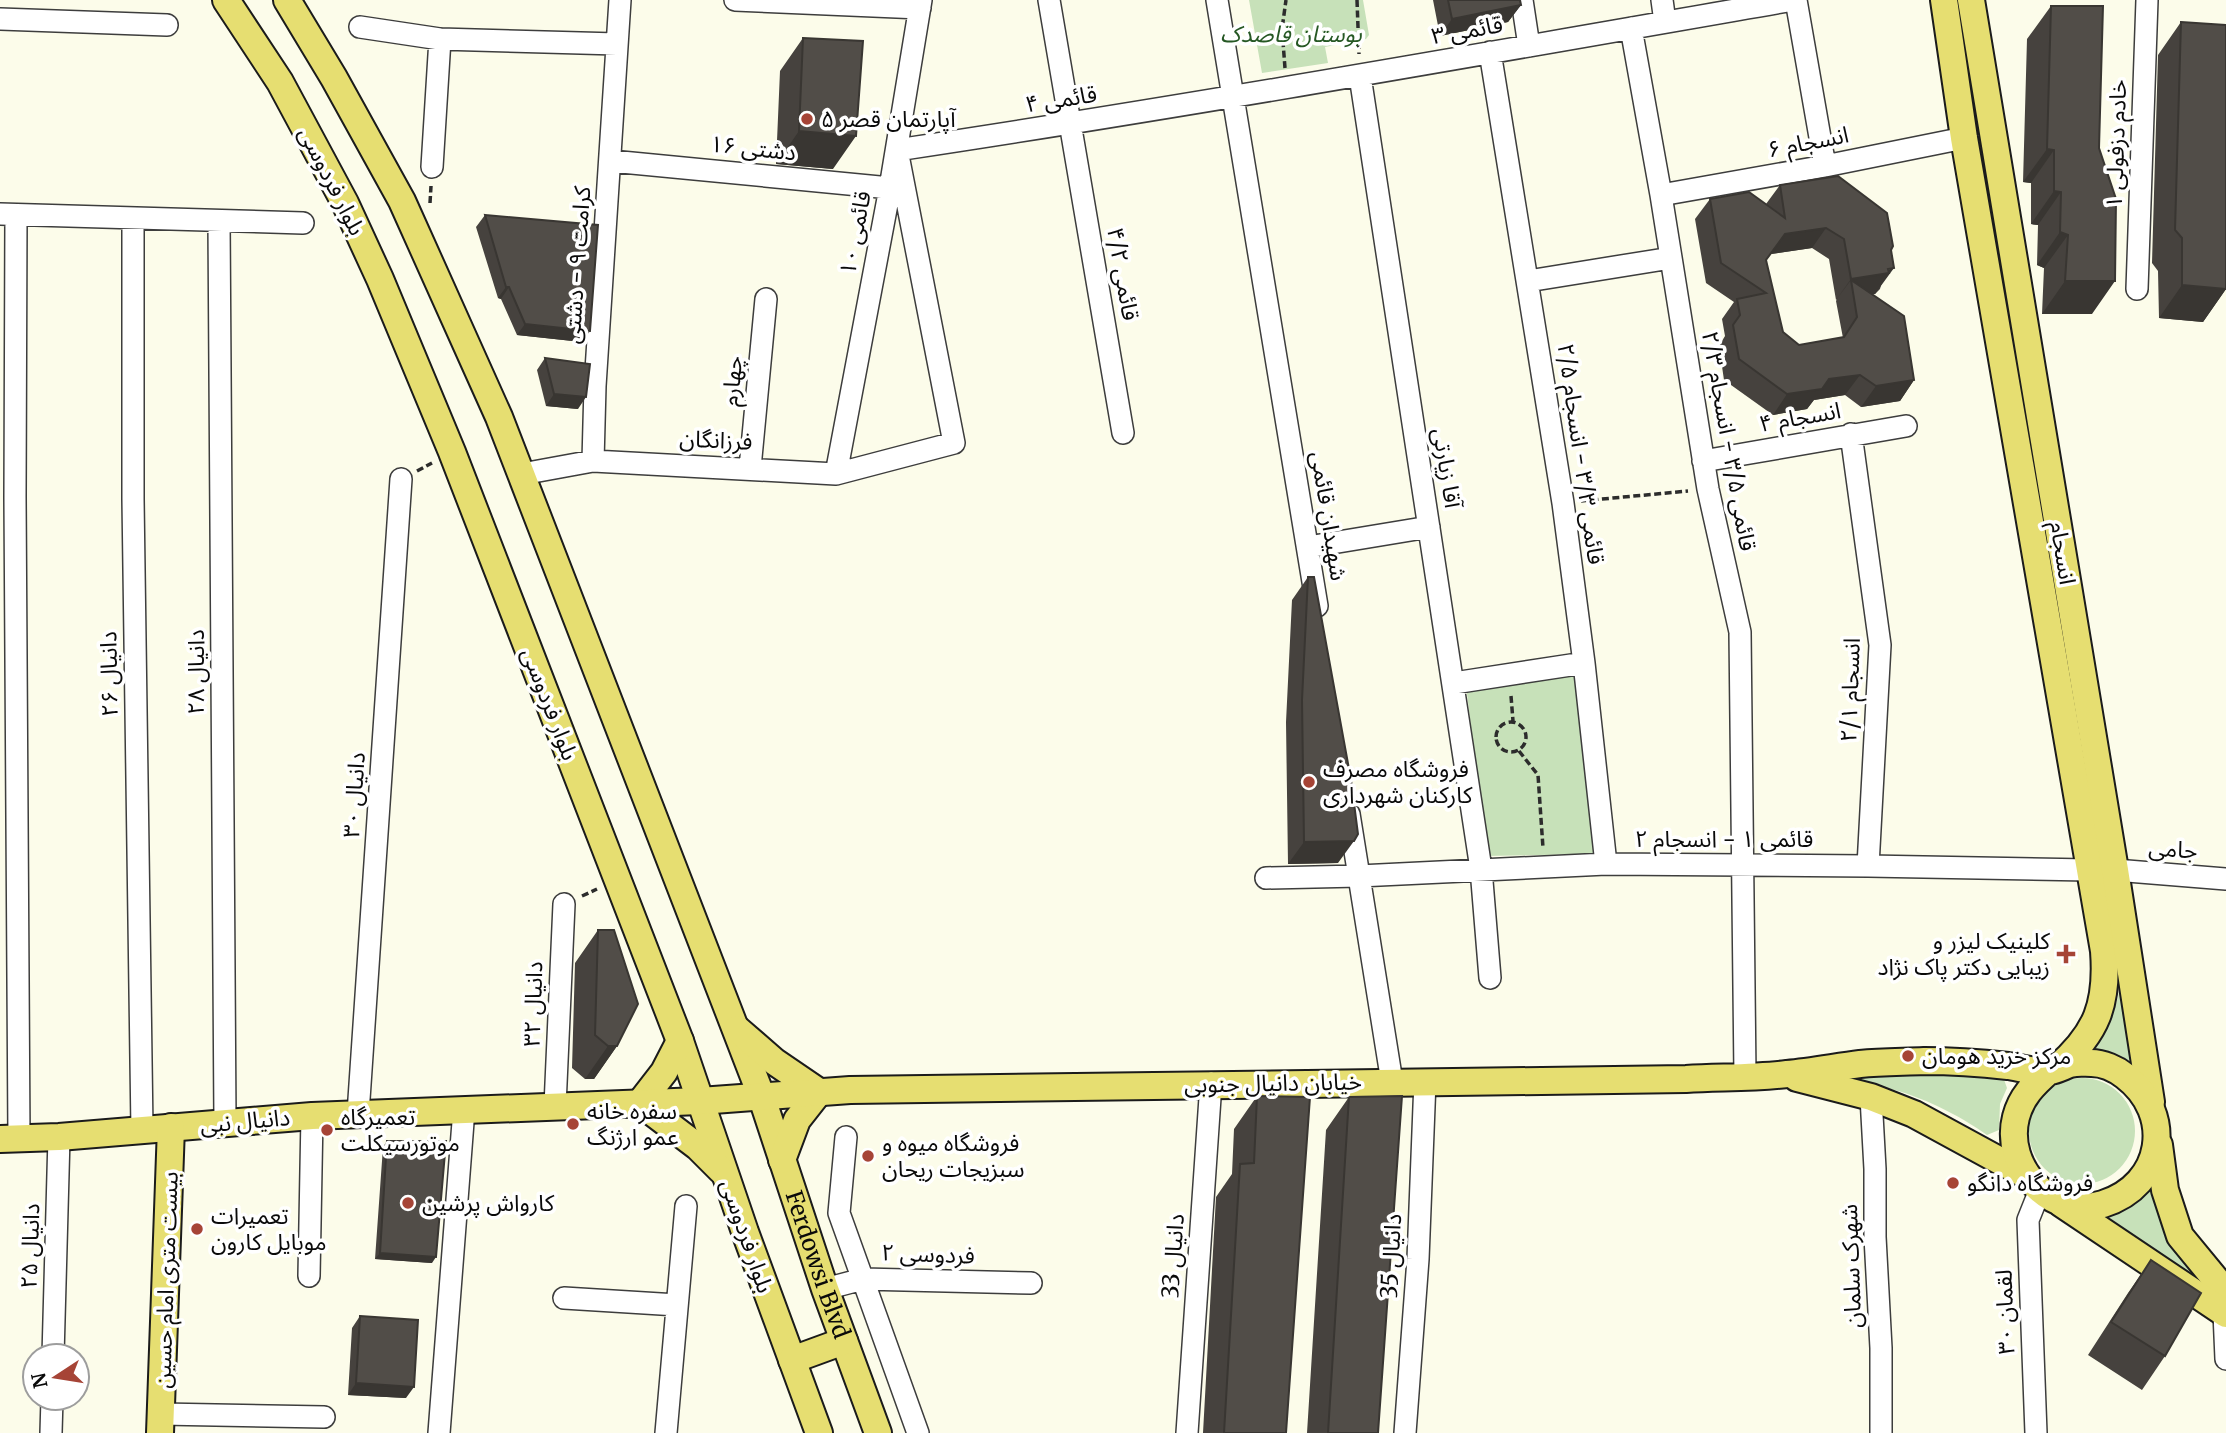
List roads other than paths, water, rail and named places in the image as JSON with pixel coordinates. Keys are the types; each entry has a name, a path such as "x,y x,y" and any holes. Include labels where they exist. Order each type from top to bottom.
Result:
{"main road":[{"name":"بلوار فردوسی","path":"226,0 280,82 345,203 380,279 452,452 681,1041 726,1176 820,1433"},
{"path":"287,0 402,201 522,474 761,1095"},
{"name":"انسجام","path":"1944,0 1964,138 2104,951 2105,985 2096,1018 2078,1049 2052,1070"},
{"name":"انسجام","path":"1971,0 2115,870 2165,1190 2180,1236 2225,1306"},
{"path":"735,1028 775,1062 819,1092 797,1120 782,1160"},
{"path":"681,1041 664,1072 640,1103 698,1147 726,1176"},
{"name":"خیابان دانیال جنوبی","path":"700,1101 864,1089 1745,1076 1786,1074 1861,1064 1926,1061 2052,1070"},
{"path":"2073,1063 2097,1063 2119,1071 2138,1085 2154,1116 2156,1146 2150,1167 2137,1184 2120,1198 2100,1205 2078,1206 2041,1189 2017,1157 2015,1118 2023,1099 2035,1083 2052,1070 2073,1063"},
{"name":"خیابان دانیال جنوبی","path":"1786,1074 1871,1097 1914,1114 2041,1189 2225,1306"},
{"name":"Ferdowsi Blvd","path":"761,1095 825,1289 878,1433"},
{"name":"دانیال نبی","path":"9,1139 312,1116 700,1101"},
{"name":"بیست متری امام حسین","path":"161,1424 171,1128"},
{"path":"792,1360 844,1340"}],"street":[{"name":"کرامت ۹ - دشتی","path":"593,460 595,386 620,0"},
{"path":"734,0 920,4"},
{"name":"قائمی ۴/۲","path":"1049,0 1123,433"},
{"name":"شهیدان قائمی","path":"1217,0 1321,629"},
{"path":"1522,0 1529,46"},
{"path":"1662,0 1665,22"},
{"path":"1794,0 1825,166"},
{"name":"قائمی ۳","path":"1233,97 1794,0"},
{"name":"خادم دزفولی ۱","path":"2137,289 2147,0"},
{"name":"قائمی ۱۰","path":"836,474 897,150 920,4"},
{"path":"0,19 167,25"},
{"path":"360,27 440,39 617,44"},
{"name":"قائمی ۳/۵ - انسجام ۲/۳","path":"1631,28 1708,489 1741,632 1745,1076"},
{"path":"432,167 440,39"},
{"name":"قائمی ۳/۳ - انسجام ۲/۵","path":"1490,52 1563,503 1606,864"},
{"name":"آقا زیارتی","path":"1360,76 1482,869 1490,978"},
{"name":"قائمی ۴","path":"897,150 1233,97"},
{"name":"انسجام ۶","path":"1661,195 1964,138"},
{"name":"فرزانگان","path":"593,460 836,474 954,443 897,150"},
{"name":"دشتی ۱۶","path":"611,161 890,188"},
{"path":"9,1139 8,214 303,223"},
{"name":"دانیال ۲۶","path":"134,218 133,499 142,1130"},
{"name":"دانیال ۲۸","path":"219,221 225,1122"},
{"path":"1528,281 1671,258"},
{"name":"چهارم","path":"750,468 766,299"},
{"name":"انسجام ۴","path":"1703,461 1906,426"},
{"name":"انسجام ۲/۱","path":"1851,434 1880,645 1868,866"},
{"path":"522,474 593,460"},
{"name":"دانیال ۳۰","path":"358,1114 401,479"},
{"path":"1308,547 1429,527"},
{"path":"1454,683 1584,663"},
{"path":"1346,794 1392,1082"},
{"name":"قائمی ۱ - انسجام ۲","path":"1266,878 1606,864 2089,870"},
{"name":"جامی","path":"2115,870 2226,880"},
{"name":"دانیال ۳۲","path":"555,1105 564,904"},
{"name":"دانیال 35","path":"1405,1433 1418,1259 1425,1081"},
{"name":"دانیال 33","path":"1186,1433 1211,1083"},
{"name":"شهرک سلمان","path":"1871,1097 1881,1348 1881,1433"},
{"path":"439,1433 464,1109"},
{"path":"309,1276 312,1116"},
{"name":"دانیال ۲۵","path":"53,1342 59,1137"},
{"path":"846,1137 839,1213 918,1433"},
{"name":"لقمان ۳۰","path":"2036,1433 2028,1220 2041,1189"},
{"path":"666,1433 686,1206"},
{"name":"فردوسی ۲","path":"825,1289 863,1279 1031,1283"},
{"path":"564,1298 677,1305"},
{"path":"2225,1306 2226,1359"},
{"path":"51,1433 52,1412"},
{"path":"161,1424 324,1417"}],"place":[{"name":"آپارتمان قصر ۵","path":"807,119"},
{"name":"فروشگاه مصرف کارکنان شهرداری","path":"1309,782"},
{"name":"کلینیک لیزر و زیبایی دکتر پاک نژاد","path":"2066,954"},
{"name":"مرکز خرید هومان","path":"1908,1056"},
{"name":"سفره خانه عمو ارژنگ","path":"573,1124"},
{"name":"تعمیرگاه موتورسیکلت","path":"327,1130"},
{"name":"فروشگاه میوه و سبزیجات ریحان","path":"868,1156"},
{"name":"فروشگاه دانگو","path":"1953,1183"},
{"name":"کارواش پرشین","path":"408,1203"},
{"name":"تعمیرات موبایل کارون","path":"197,1229"}],"park label":[{"name":"بوستان قاصدک","path":"1291,34"}]}
